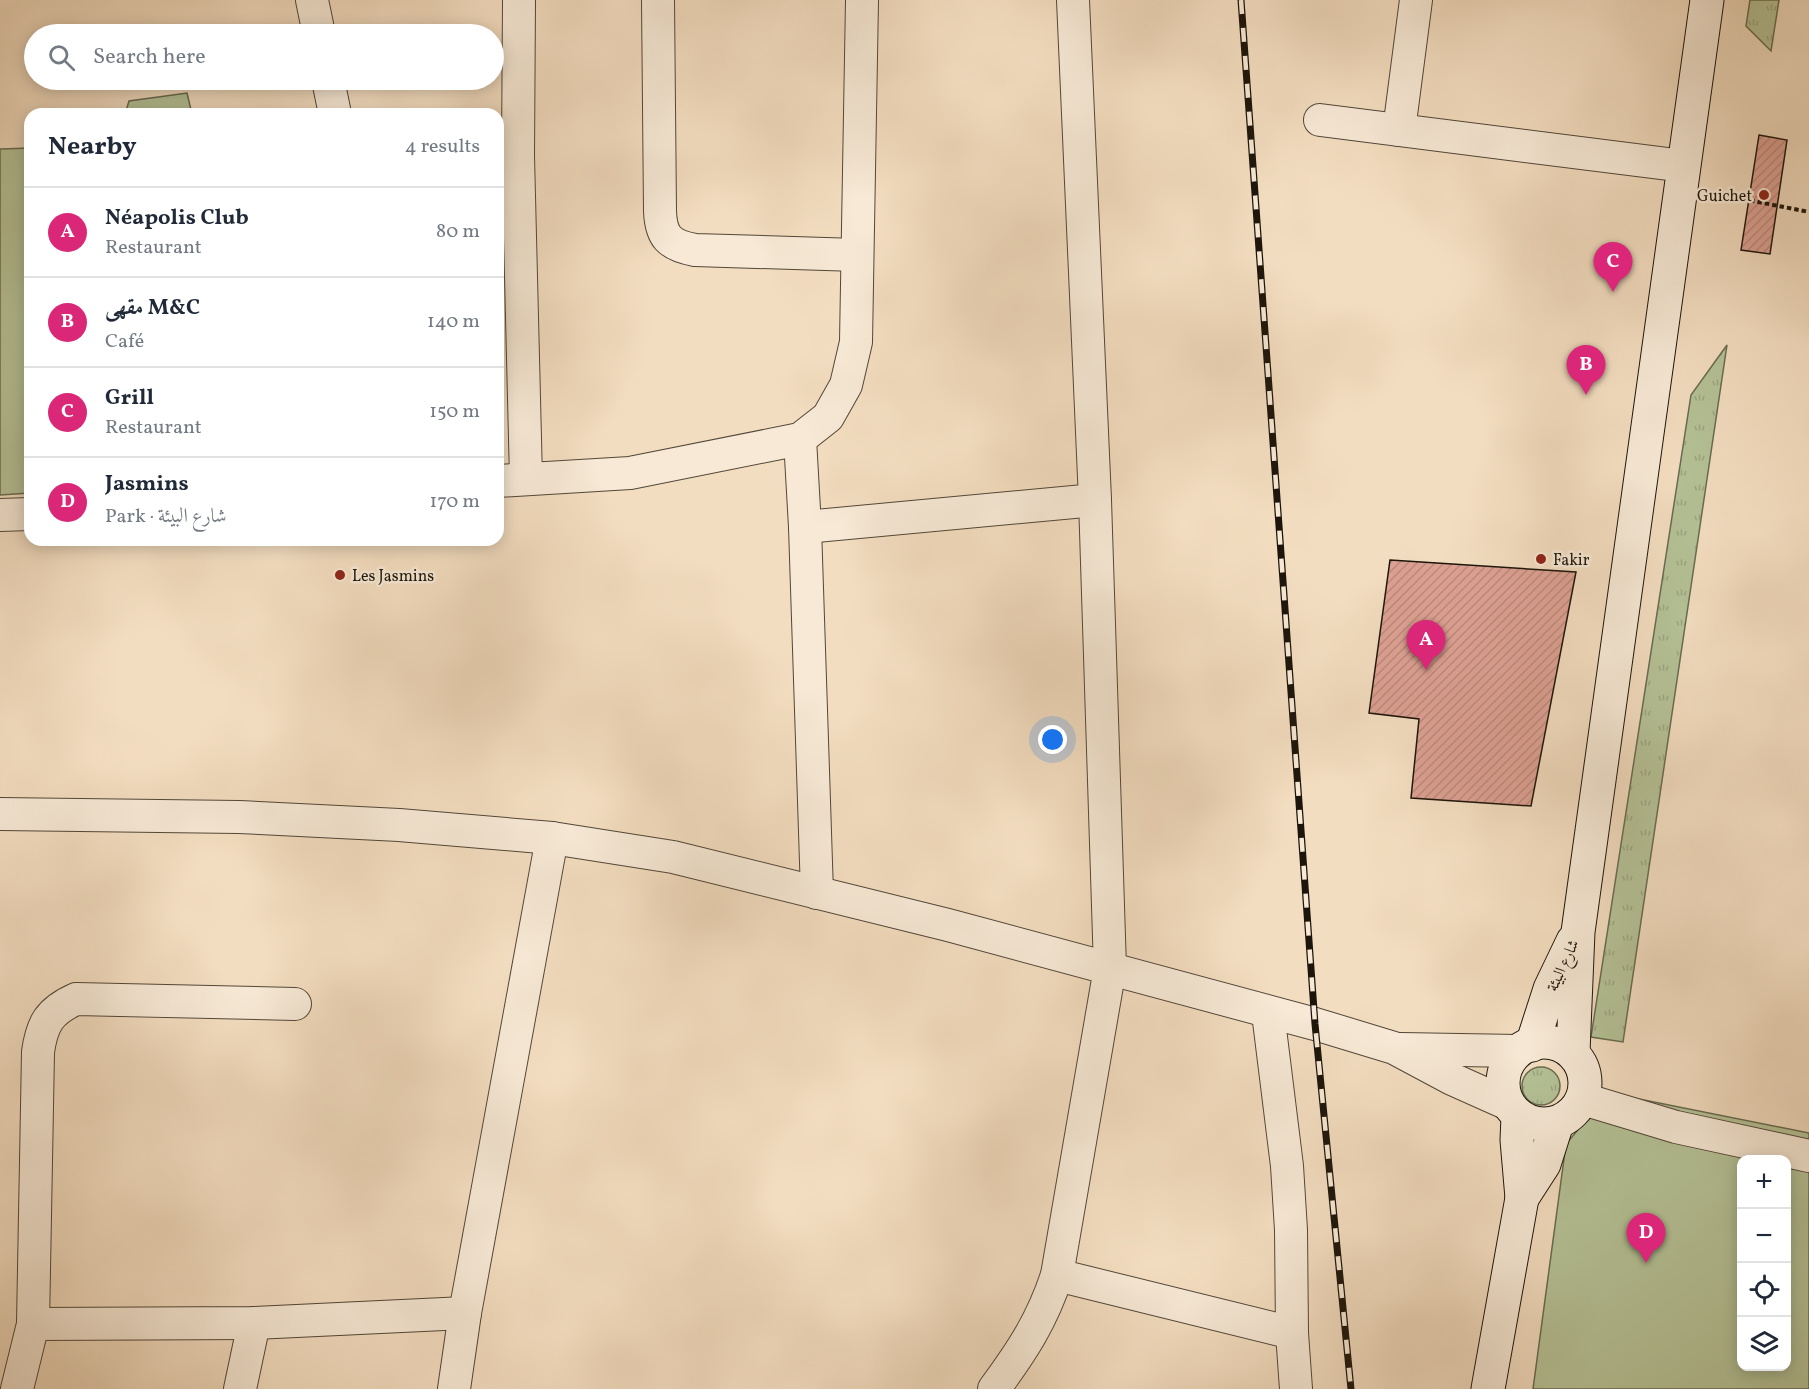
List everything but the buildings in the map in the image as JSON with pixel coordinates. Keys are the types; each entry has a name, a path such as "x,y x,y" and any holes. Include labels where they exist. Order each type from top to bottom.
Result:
{"main road":[{"path":"1578,932 1707,0"},
{"name":"شارع البيئة","path":"1525,1048 1578,932"},
{"name":"شارع البيئة","path":"1573,1053 1578,932"},
{"path":"1488,1389 1522,1198 1513,1110 1503,1090 1503,1076 1508,1062 1525,1048 1544,1041 1560,1044 1573,1053 1583,1066 1586,1083 1583,1099 1573,1114 1557,1123 1536,1125 1513,1110"},
{"path":"1522,1198 1544,1164 1557,1123"}],"street":[{"path":"312,0 317,24"},
{"path":"519,0 508,157 512,480 630,473 800,438 828,417 846,385 856,342 862,0"},
{"path":"658,0 660,211 661,227 667,238 680,247 695,250 857,255"},
{"path":"994,1389 1024,1348 1041,1317 1057,1275 1110,968 1095,500 1073,0"},
{"path":"1399,130 1416,0"},
{"path":"330,90 334,108"},
{"path":"1320,120 1684,166"},
{"path":"800,438 818,893"},
{"path":"805,527 1095,500"},
{"path":"0,515 24,513"},
{"path":"0,814 239,817 399,825 552,838 673,857 1110,968 1315,1024 1394,1048 1513,1110"},
{"path":"454,1389 465,1313 552,838"},
{"path":"17,1389 33,1324 38,1052 40,1036 47,1019 61,1006 76,999 295,1004"},
{"path":"1268,1013 1287,1166 1292,1230 1292,1333 1296,1389"},
{"path":"1394,1048 1525,1048"},
{"path":"1583,1099 1676,1127 1809,1156"},
{"path":"1057,1275 1292,1333"},
{"path":"33,1324 254,1323 465,1313"},
{"path":"240,1389 254,1323"}],"path":[{"path":"1728,196 1809,212"}],"green space":[{"path":"1750,0 1779,0 1771,51 1746,26"},
{"path":"187,93 191,108 127,108 129,101"},
{"path":"24,148 24,493 0,495 0,149"},
{"path":"1727,345 1623,1042 1591,1037 1691,395"},
{"path":"1541,1067 1555,1072 1560,1086 1555,1100 1541,1105 1527,1100 1522,1086 1527,1072"},
{"path":"1609,1093 1809,1133 1809,1389 1533,1389 1566,1144"}],"railway":[{"path":"1241,0 1315,1024 1351,1389"}],"place":[{"name":"Guichet","path":"1764,195"},
{"name":"Grill","path":"1613,292"},
{"name":"مقهى M&C","path":"1586,395"},
{"name":"Fakir","path":"1541,559"},
{"name":"Les Jasmins","path":"340,575"},
{"name":"Néapolis Club","path":"1426,670"},
{"name":"Jasmins","path":"1646,1263"}]}
